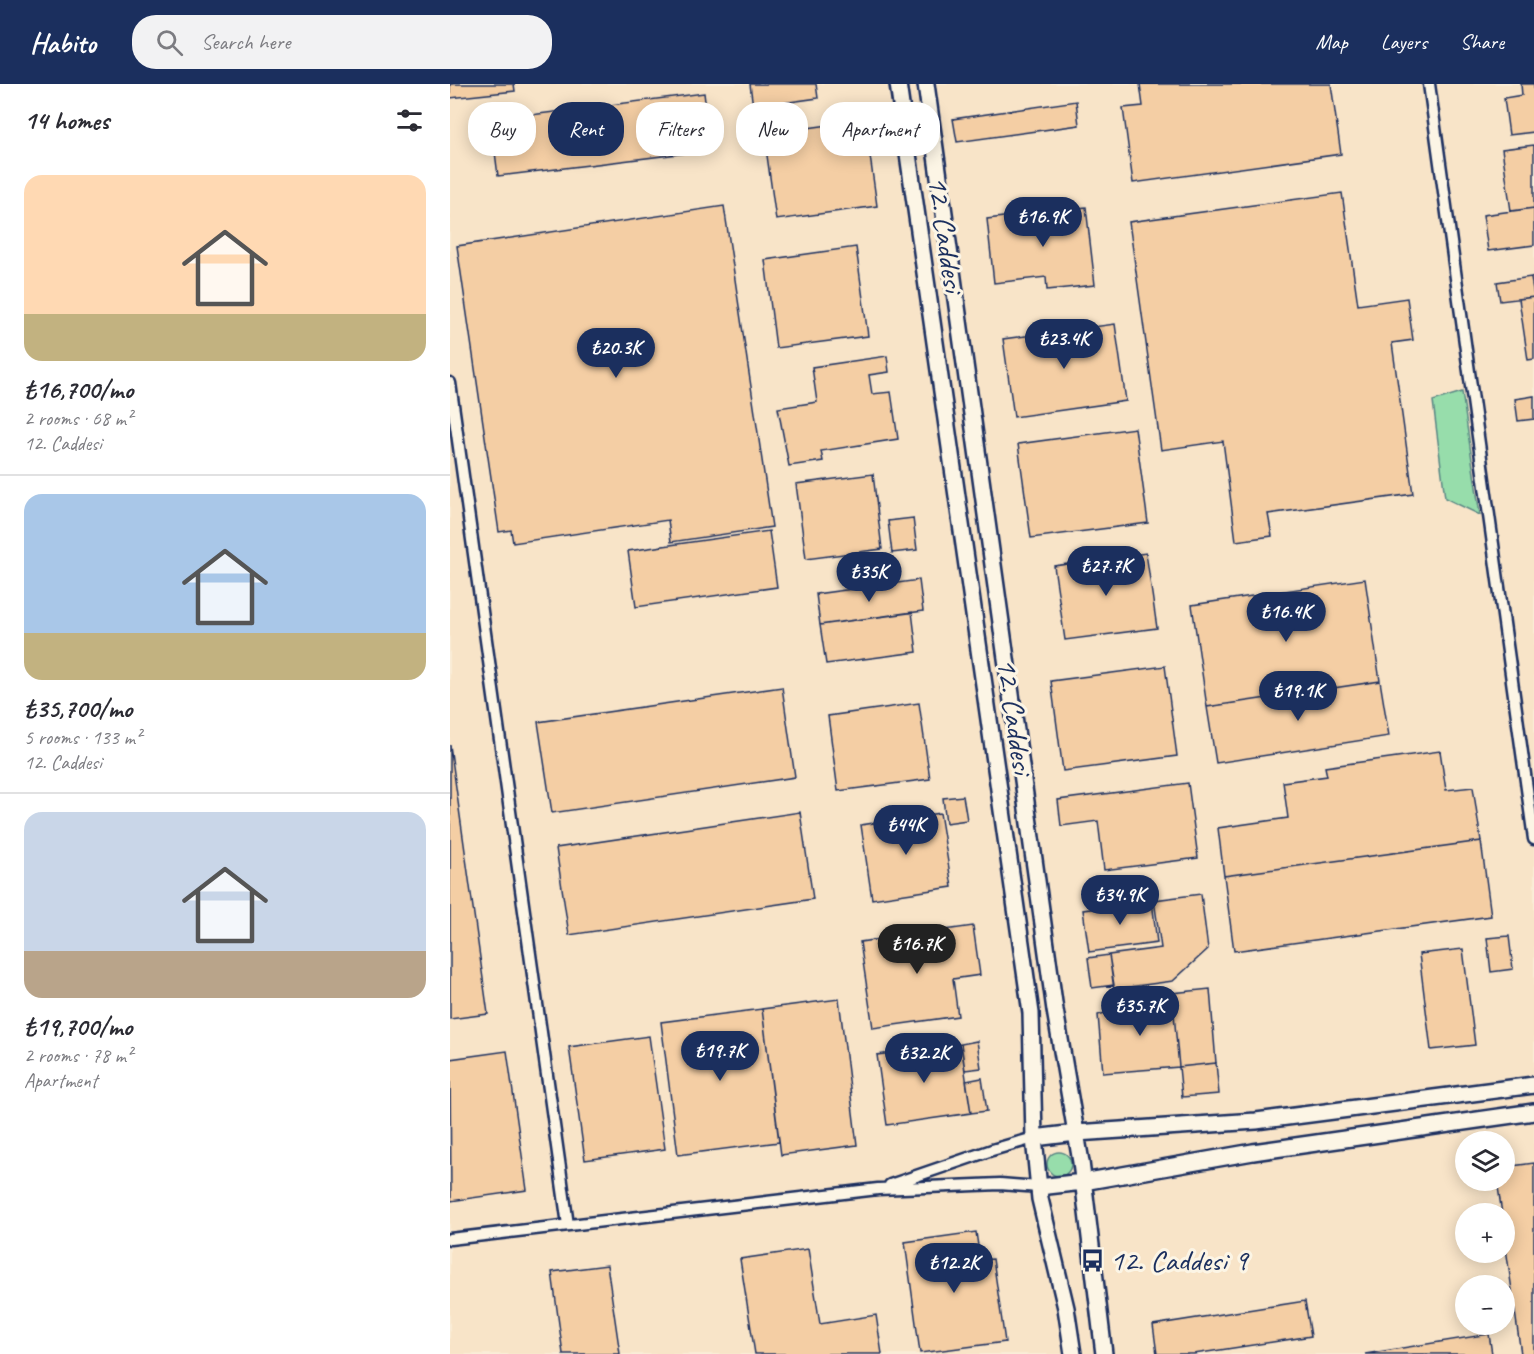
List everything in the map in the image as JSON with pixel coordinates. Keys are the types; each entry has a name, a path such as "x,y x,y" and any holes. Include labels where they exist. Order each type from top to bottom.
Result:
{"street":[{"name":"12. Caddesi","path":"898,84 1031,1013 1034,1138 1040,1199 1066,1308 1073,1354"},
{"name":"12. Caddesi","path":"926,84 1055,1010 1083,1182 1104,1354"},
{"path":"1429,84 1534,840"},
{"path":"450,383 568,1225"},
{"path":"878,1188 1034,1138 1256,1121 1534,1085"},
{"path":"450,1239 878,1188 1000,1184 1039,1187 1083,1182 1253,1152 1534,1112"}],"shaded area":[{"path":"450,84 1534,84 1534,1354 450,1354"}],"green space":[{"path":"1462,392 1480,515 1445,498 1433,401"},
{"path":"1054,1152 1064,1152 1071,1159 1071,1169 1064,1176 1054,1176 1047,1169 1047,1159"}],"building":[{"path":"450,84 514,84 515,91 450,98"},
{"path":"750,84 816,84 818,98 789,102 752,102"},
{"path":"1140,84 1331,84 1341,154 1133,183 1123,108 1143,106"},
{"path":"1521,84 1534,84 1534,132 1509,135 1504,98 1522,95"},
{"path":"704,93 705,102 636,102 636,156 662,156 498,176 496,156 536,156 536,114 548,113 548,156 624,156 624,103"},
{"path":"1076,101 1079,125 957,142 953,119"},
{"path":"820,126 820,156 870,156 877,206 776,220 767,156 808,156 808,128"},
{"path":"1534,145 1534,208 1511,211 1502,149"},
{"path":"1342,193 1358,305 1407,298 1413,340 1392,343 1413,494 1268,514 1272,536 1236,541 1223,441 1161,450 1129,222"},
{"path":"724,206 772,527 671,542 668,520 513,543 511,530 499,532 457,246"},
{"path":"1086,207 1095,285 1047,290 1046,277 994,283 987,219"},
{"path":"1534,208 1534,245 1488,251 1483,215"},
{"path":"856,247 868,336 776,348 765,260"},
{"path":"1534,276 1534,297 1531,277"},
{"path":"1531,277 1534,297 1500,301 1497,282"},
{"path":"1534,297 1534,359 1528,360 1519,299"},
{"path":"1115,324 1126,401 1014,417 1003,339"},
{"path":"887,356 889,372 869,375 872,394 891,392 898,439 821,451 823,461 789,466 778,408 817,402 812,367"},
{"path":"1534,396 1534,419 1518,421 1515,399"},
{"path":"1135,428 1148,523 1031,538 1018,444"},
{"path":"873,474 882,549 806,559 796,484"},
{"path":"913,518 917,550 892,553 888,521"},
{"path":"769,531 777,587 636,607 628,551"},
{"path":"1146,553 1157,628 1065,640 1054,566"},
{"path":"1365,579 1380,681 1207,707 1192,605"},
{"path":"919,580 923,611 820,625 816,594"},
{"path":"912,612 917,652 826,664 820,625"},
{"path":"1165,666 1177,756 1063,771 1051,681"},
{"path":"1380,681 1389,736 1216,763 1207,707"},
{"path":"782,687 795,777 552,813 538,722"},
{"path":"919,703 930,779 838,791 828,716"},
{"path":"450,745 488,1014 450,1019"},
{"path":"1440,751 1446,790 1473,787 1481,841 1224,876 1218,828 1288,818 1283,782 1327,776 1325,767"},
{"path":"1188,783 1198,858 1104,870 1098,821 1061,826 1058,800"},
{"path":"963,796 967,820 946,823 943,798"},
{"path":"800,812 813,899 569,935 556,848"},
{"path":"940,813 952,887 872,899 861,825"},
{"path":"1481,841 1491,916 1234,951 1224,876"},
{"path":"1201,894 1208,949 1173,981 1114,989 1109,955 1161,948 1154,900"},
{"path":"1152,901 1157,943 1089,952 1083,910"},
{"path":"973,926 980,975 953,979 958,1016 873,1028 860,942"},
{"path":"1509,936 1513,969 1491,972 1487,938"},
{"path":"1463,949 1475,1045 1431,1050 1419,954"},
{"path":"1109,955 1114,985 1092,988 1088,958"},
{"path":"1210,989 1216,1063 1179,1067 1172,993"},
{"path":"1172,993 1179,1067 1103,1073 1098,1015"},
{"path":"839,999 857,1145 781,1155 762,1009"},
{"path":"762,1009 779,1142 678,1155 661,1022"},
{"path":"649,1036 665,1149 585,1160 569,1047"},
{"path":"977,1041 981,1068 965,1070 961,1044"},
{"path":"961,1044 971,1113 887,1125 877,1055"},
{"path":"507,1051 527,1190 451,1201 450,1059"},
{"path":"1216,1063 1219,1094 1182,1097 1179,1067"},
{"path":"982,1078 987,1111 971,1113 966,1081"},
{"path":"1534,1163 1534,1354 1521,1354 1515,1312 1515,1275 1510,1275 1508,1263 1515,1263 1515,1203 1500,1203 1499,1191 1515,1191 1515,1166"},
{"path":"976,1232 980,1260 993,1259 1005,1342 920,1353 905,1242"},
{"path":"808,1249 820,1324 876,1315 882,1354 755,1354 740,1259"},
{"path":"607,1265 620,1354 563,1354 552,1272"},
{"path":"1305,1301 1311,1336 1194,1354 1157,1354 1153,1325"},
{"path":"1489,1335 1492,1354 1365,1354"}],"place":[{"name":"12. Caddesi 9","path":"1092,1260"}]}
